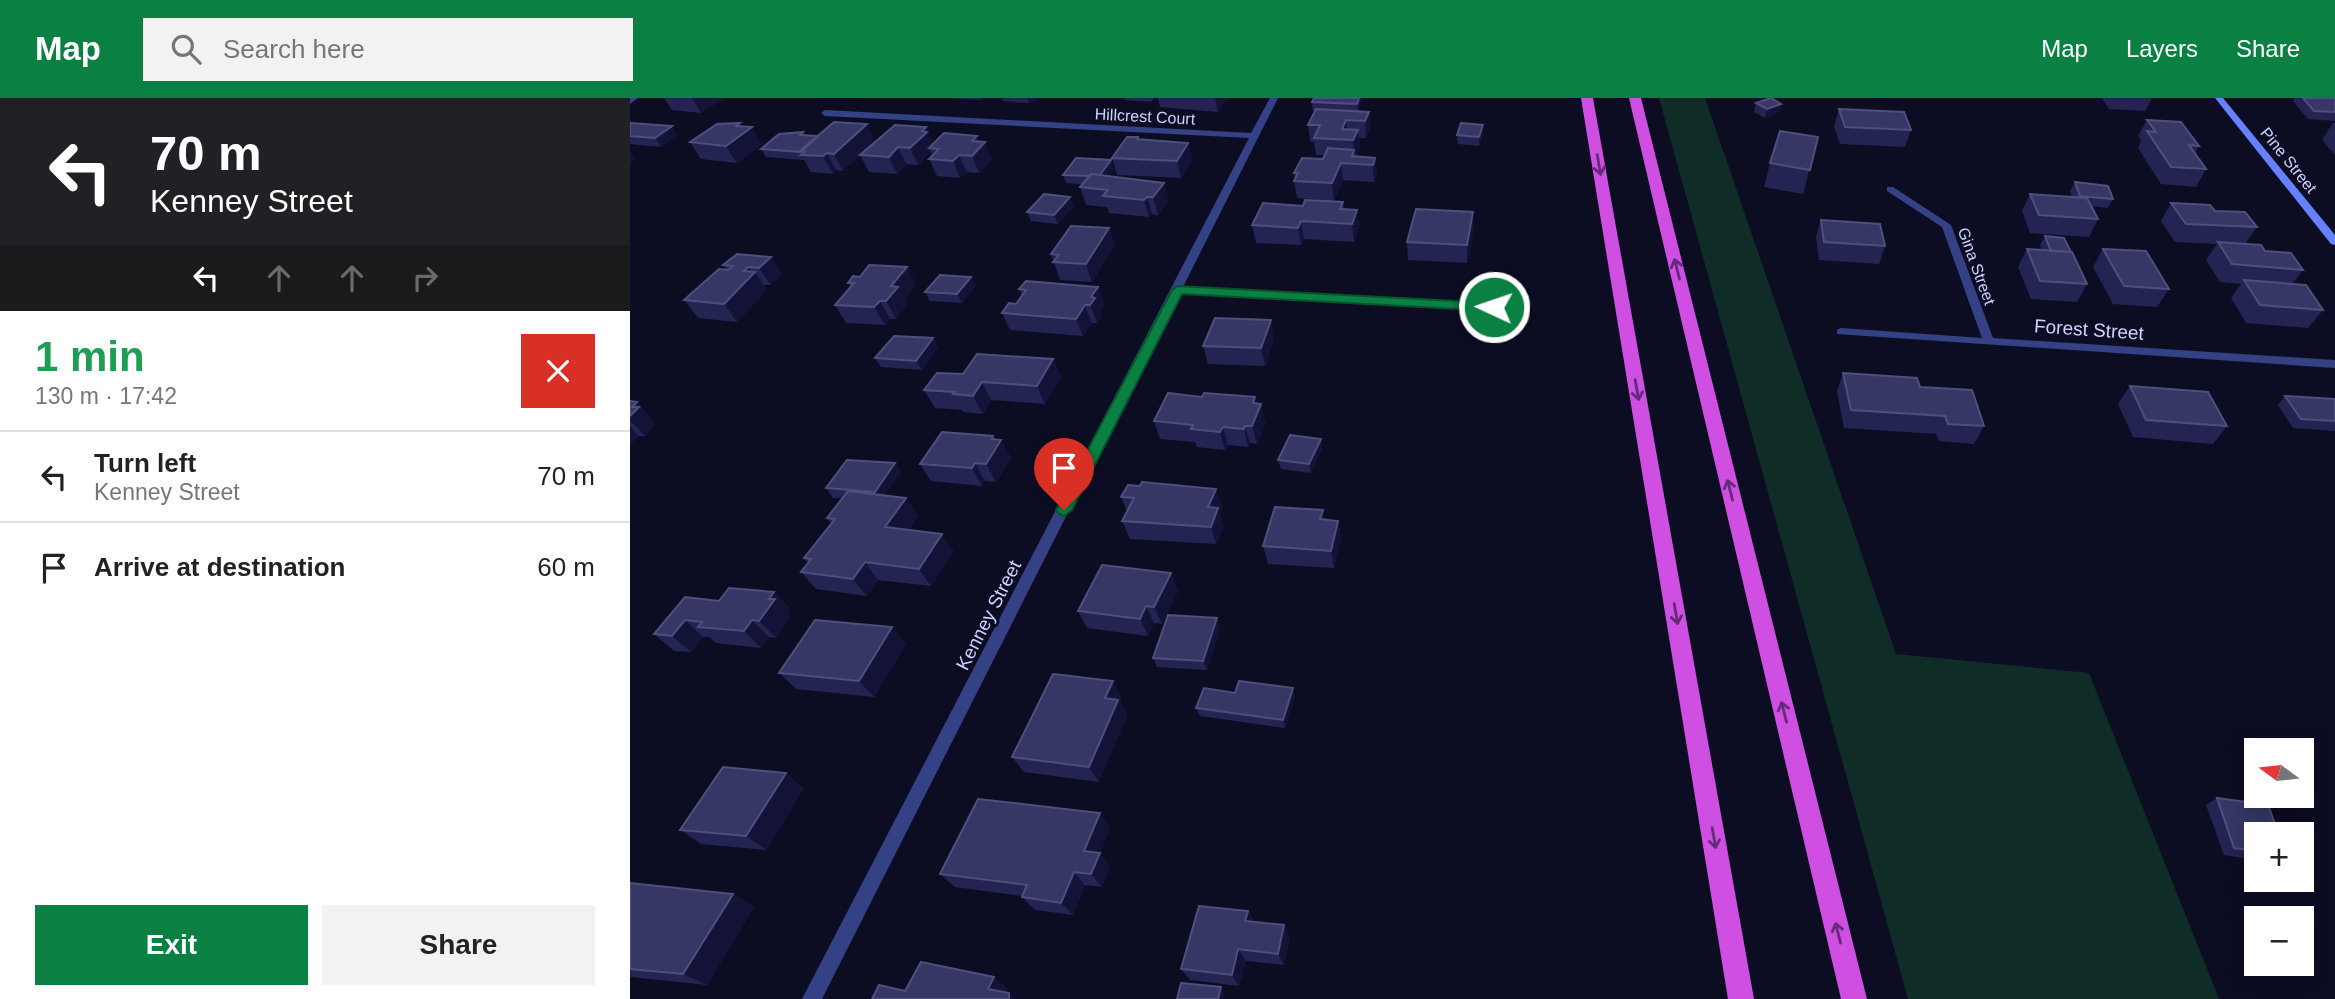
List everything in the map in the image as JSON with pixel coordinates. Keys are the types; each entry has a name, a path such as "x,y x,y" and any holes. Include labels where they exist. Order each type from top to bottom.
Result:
{"highway":[{"path":"1587,98 1741,999"},
{"path":"1635,98 1854,999"}],"main road":[{"name":"Pine Street","path":"2219,98 2335,242"}],"street":[{"name":"Kenney Street","path":"812,999 1275,98"},
{"name":"Hillcrest Court","path":"825,113 1254,136"},
{"name":"Gina Street","path":"1890,190 1946,225 1988,339"},
{"path":"1178,290 1494,307"},
{"name":"Forest Street","path":"1841,332 1988,339 2335,364"}],"green space":[{"path":"1659,98 1705,98 1896,654 2089,673 2219,999 1908,999"}],"building":[{"path":"1314,98 1359,98 1357,104 1312,102"},
{"path":"1771,98 1781,104 1767,109 1756,103"},
{"path":"2303,98 2335,98 2335,112 2314,111"},
{"path":"1316,109 1369,112 1365,121 1346,120 1342,129 1358,130 1353,140 1314,138 1320,125 1308,125"},
{"path":"1839,109 1904,112 1911,130 1845,127"},
{"path":"2147,120 2181,122 2199,146 2189,145 2206,169 2171,167 2147,131 2156,132"},
{"path":"834,122 867,124 834,154 801,155 805,152 800,151"},
{"path":"630,123 672,126 655,138 630,136"},
{"path":"740,123 736,126 752,127 726,146 690,142 717,124"},
{"path":"1461,123 1483,125 1479,137 1457,135"},
{"path":"895,125 926,127 922,131 927,132 910,148 898,147 889,157 860,155"},
{"path":"1780,131 1818,137 1810,170 1770,163"},
{"path":"803,132 800,135 818,136 801,152 761,149 779,134"},
{"path":"944,133 977,136 972,141 985,142 972,156 959,155 953,161 929,159 939,149 929,148"},
{"path":"1127,137 1188,143 1177,161 1112,158"},
{"path":"1328,148 1354,150 1352,156 1375,158 1373,165 1341,163 1332,183 1294,181 1298,173 1294,173 1302,158 1323,159"},
{"path":"1076,158 1111,160 1100,175 1063,175"},
{"path":"1091,174 1164,183 1153,197 1144,200 1103,196 1108,190 1080,187"},
{"path":"2075,182 2108,186 2113,199 2080,196"},
{"path":"1044,194 1070,197 1054,215 1027,212"},
{"path":"2030,194 2087,198 2098,219 2039,215"},
{"path":"1305,200 1343,202 1340,209 1357,210 1352,224 1301,221 1298,228 1252,225 1263,203 1303,206"},
{"path":"2171,203 2210,205 2215,211 2245,212 2257,227 2186,224"},
{"path":"1416,209 1473,212 1467,245 1407,242"},
{"path":"1821,220 1880,224 1885,246 1824,242"},
{"path":"1071,226 1109,228 1086,264 1053,262 1059,255 1051,254"},
{"path":"2045,236 2064,238 2071,252 2051,251"},
{"path":"2218,242 2261,245 2265,251 2291,253 2303,270 2232,264"},
{"path":"2027,249 2072,252 2087,284 2040,281"},
{"path":"2103,249 2146,251 2169,289 2124,286"},
{"path":"737,254 771,257 759,268 748,267 744,271 755,272 724,304 684,300 719,269 728,270 733,266 723,265"},
{"path":"869,265 907,267 891,286 898,287 886,301 880,301 874,307 835,305 854,283 848,283 853,276 860,277"},
{"path":"940,275 971,277 957,294 925,292"},
{"path":"2244,280 2306,285 2323,310 2260,305"},
{"path":"1026,281 1098,287 1091,297 1095,298 1090,305 1085,305 1076,319 1002,313 1009,303 1016,304 1026,290 1019,289"},
{"path":"1215,318 1271,320 1261,348 1203,346"},
{"path":"894,336 933,338 916,361 875,358"},
{"path":"977,354 1053,359 1037,386 982,382 973,396 924,390 937,373 963,374"},
{"path":"1843,373 1917,378 1920,387 1972,390 1984,426 1948,424 1945,416 1851,410"},
{"path":"2130,386 2208,392 2227,426 2146,420"},
{"path":"1168,393 1202,397 1204,393 1255,397 1253,403 1261,404 1252,426 1245,426 1244,429 1223,427 1220,432 1191,429 1193,425 1154,421"},
{"path":"2285,396 2335,399 2335,421 2301,419"},
{"path":"630,401 637,402 632,407 639,407 630,416"},
{"path":"942,432 993,436 992,439 1001,440 986,464 975,463 972,468 920,464"},
{"path":"1290,435 1321,439 1309,464 1278,460"},
{"path":"847,460 895,463 875,492 826,488"},
{"path":"1142,482 1216,489 1208,507 1218,508 1211,527 1122,521 1134,498 1121,497 1128,485 1140,486"},
{"path":"848,491 906,498 885,527 942,534 919,569 865,562 853,579 801,572 811,559 804,558 835,519 827,518"},
{"path":"1275,507 1323,510 1320,519 1338,521 1331,551 1263,546"},
{"path":"1102,565 1171,573 1154,607 1146,606 1140,619 1078,611"},
{"path":"729,588 774,592 769,599 775,599 759,621 752,620 744,631 698,627 702,622 685,620 672,636 654,634 685,597 719,601"},
{"path":"1168,615 1217,618 1203,661 1153,658"},
{"path":"815,620 892,627 859,681 779,673"},
{"path":"1053,674 1113,681 1105,698 1118,700 1089,767 1012,757"},
{"path":"1239,681 1293,688 1283,720 1196,708 1204,688 1235,693"},
{"path":"723,767 786,773 746,836 680,830"},
{"path":"2217,798 2244,802 2244,808 2269,808 2274,822 2244,822 2244,849 2234,848"},
{"path":"978,799 1100,813 1084,851 1100,853 1091,874 1074,872 1061,903 1022,897 1027,885 940,874"},
{"path":"630,883 733,894 683,974 630,969"},
{"path":"1199,906 1248,911 1245,921 1284,925 1278,954 1238,949 1232,975 1181,969"},
{"path":"921,962 994,977 988,989 1009,993 1009,999 872,999 879,985 905,991"},
{"path":"1181,983 1221,987 1218,999 1177,999"}],"route":[{"path":"1064,510 1178,290 1494,307"}]}
